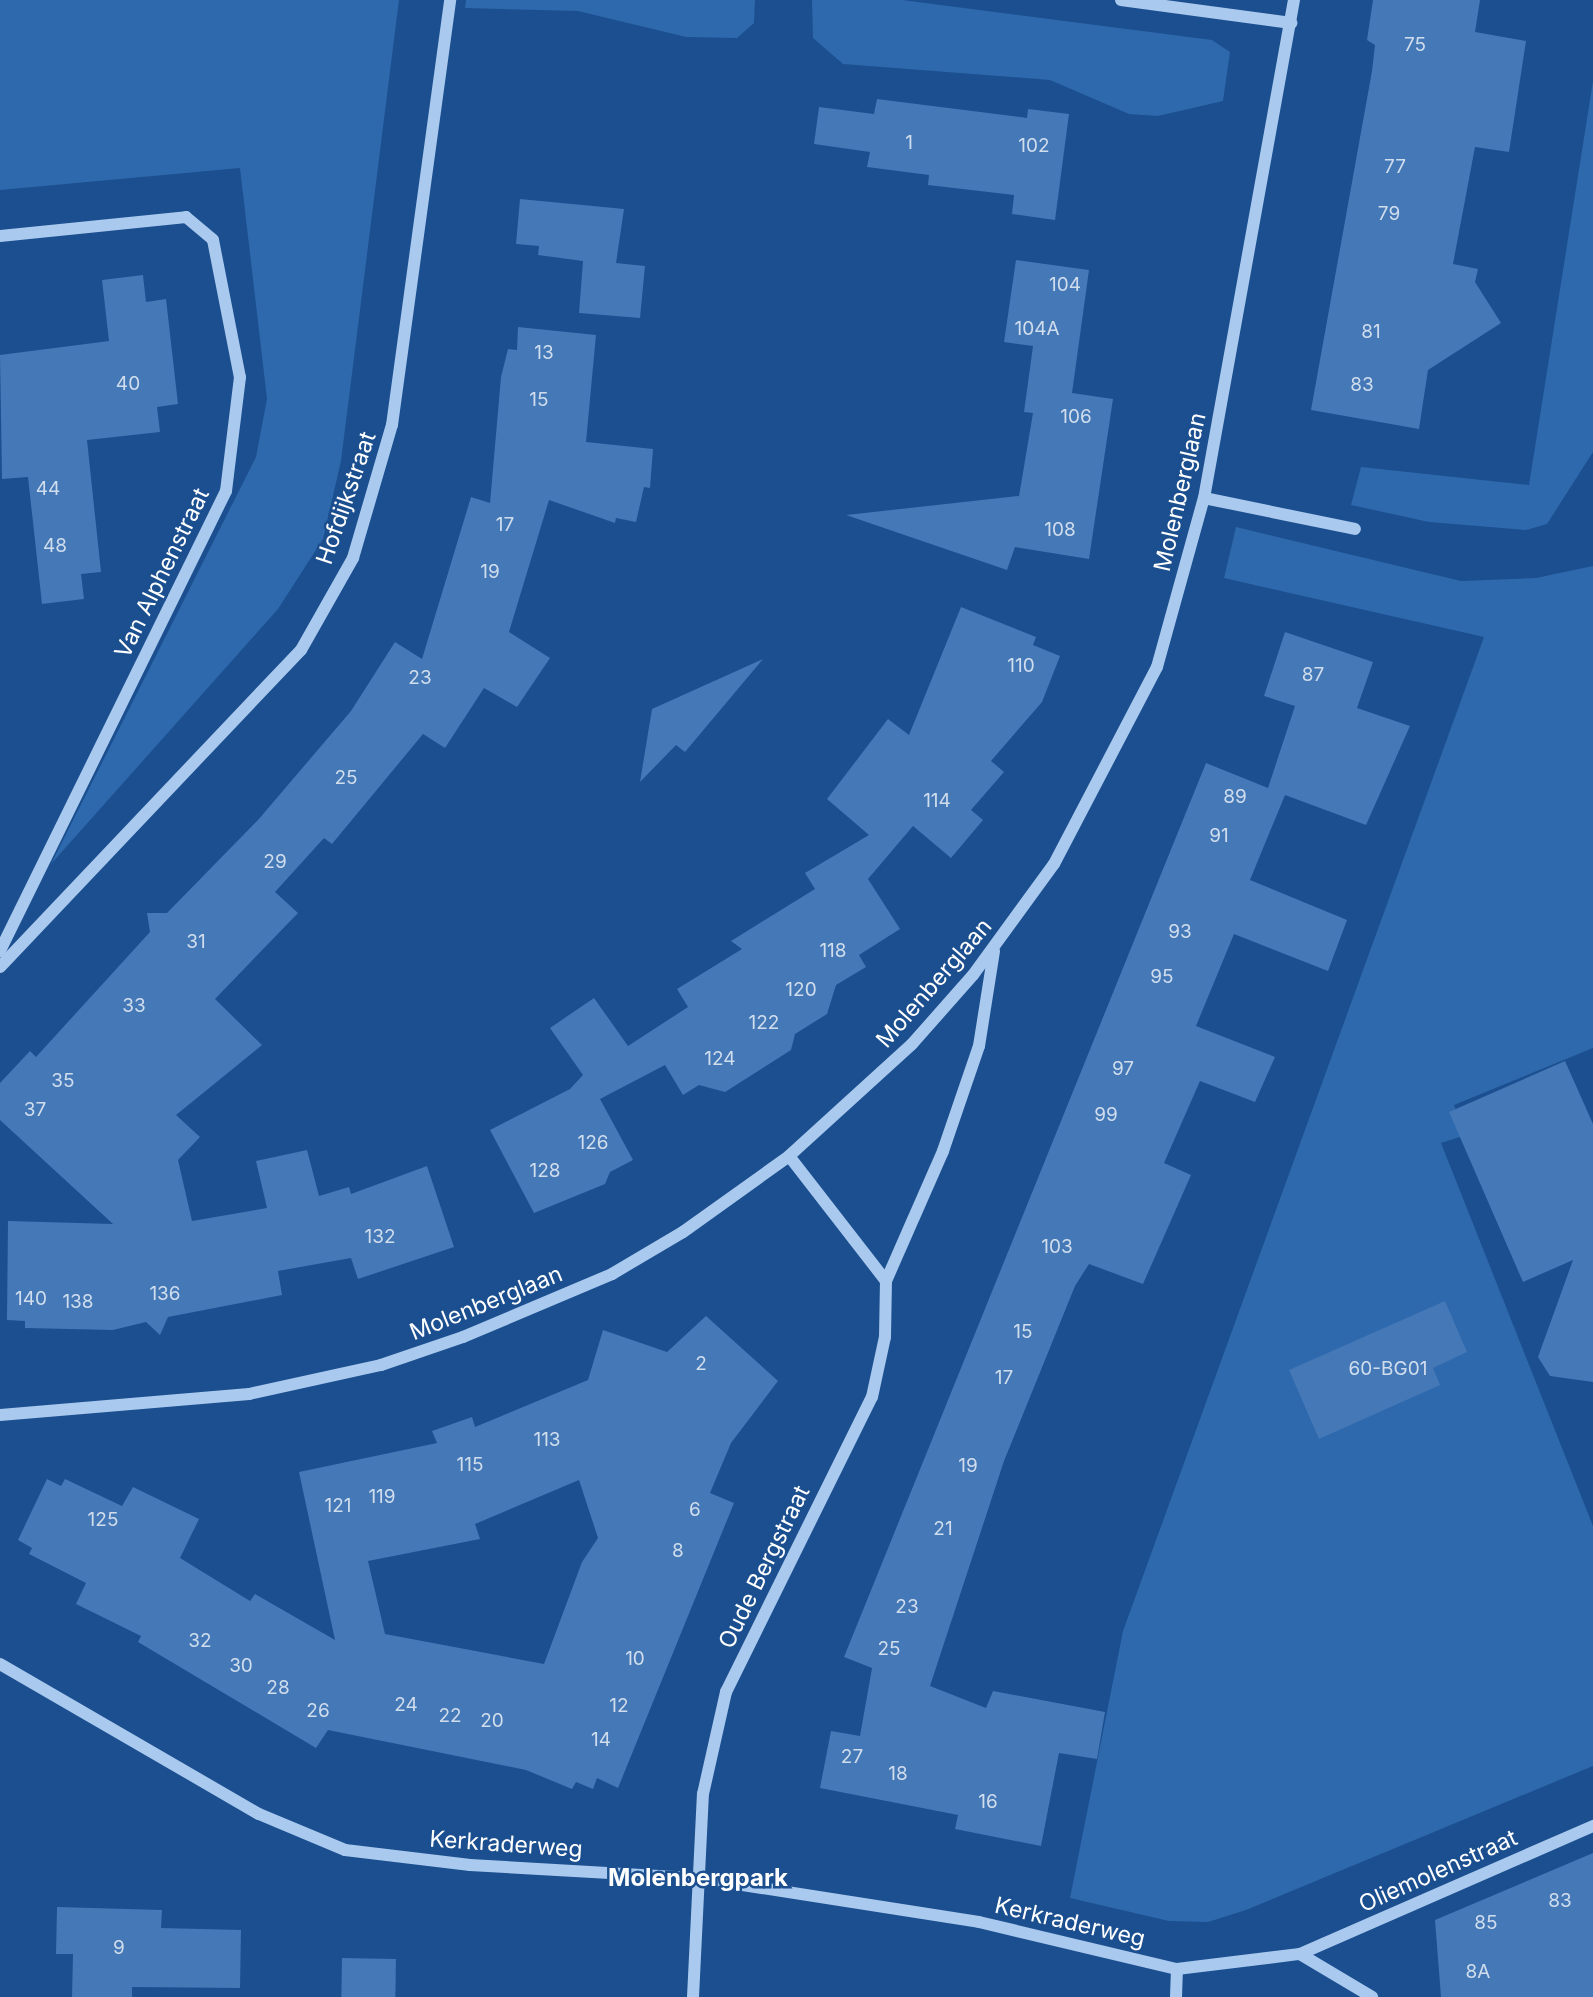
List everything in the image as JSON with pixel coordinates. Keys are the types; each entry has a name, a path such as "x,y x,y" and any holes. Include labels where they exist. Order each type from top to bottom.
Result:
{"street":[{"name":"Hofdijkstraat","path":"0,967 301,650 353,558 392,425 450,0"},
{"path":"1121,0 1291,23"},
{"name":"Molenberglaan","path":"0,1415 202,1401 392,1362 612,1273 789,1156 912,1044 995,947 1082,817 1157,667 1204,498 1294,0"},
{"name":"Van Alphenstraat","path":"0,236 186,217 213,240 240,377 226,491 0,951"},
{"path":"1204,498 1355,528"},
{"name":"Oude Bergstraat","path":"693,1997 703,1794 726,1692 872,1397 885,1337 886,1281 943,1151 979,1046 995,947"},
{"path":"789,1156 886,1281"},
{"name":"Kerkraderweg","path":"0,1664 259,1814 345,1850 470,1865 698,1878 979,1922 1177,1969 1300,1954"},
{"name":"Oliemolenstraat","path":"1300,1954 1593,1826"},
{"path":"1300,1954 1372,1997"},
{"path":"1176,1997 1177,1969"}],"shaded area":[{"path":"0,0 399,0 341,461 323,539 278,609 51,864 256,457 267,399 240,168 0,190"},
{"path":"466,0 755,0 754,23 737,38 686,37 578,11 465,8"},
{"path":"812,0 902,0 1212,40 1230,52 1223,101 1158,116 1129,114 1050,80 843,64 813,38"},
{"path":"1593,81 1593,452 1547,524 1526,530 1429,522 1351,505 1361,467 1529,485"},
{"path":"1236,527 1461,581 1536,578 1593,566 1593,1048 1454,1105 1466,1135 1441,1143 1593,1526 1593,1766 1246,1910 1208,1922 1169,1921 1070,1898 1123,1631 1484,637 1224,578"}],"building":[{"path":"1373,0 1480,0 1475,32 1526,41 1509,152 1475,147 1453,264 1478,269 1475,282 1501,323 1428,370 1419,429 1311,410 1372,71 1375,45 1367,40"},
{"path":"877,99 1027,118 1028,109 1069,114 1055,220 1012,214 1014,195 928,185 929,175 867,167 870,152 814,144 819,107 874,114"},
{"path":"520,199 624,209 616,263 645,266 640,318 579,313 583,261 538,255 539,246 516,244"},
{"path":"1016,260 1089,270 1072,393 1113,399 1089,559 1015,547 1007,570 846,515 1019,496 1033,413 1024,412 1033,346 1004,342"},
{"path":"143,275 146,302 166,299 178,404 157,407 160,432 87,440 101,572 81,574 84,599 42,604 28,477 2,479 0,355 109,341 102,280"},
{"path":"518,327 596,335 586,442 653,449 650,488 644,487 636,522 616,518 615,523 549,500 509,632 550,658 517,707 484,688 445,748 423,734 332,844 324,838 275,892 298,913 215,999 262,1045 176,1115 200,1137 178,1160 192,1221 267,1208 256,1161 307,1150 319,1196 349,1187 351,1194 427,1166 454,1247 358,1279 351,1258 278,1271 282,1295 168,1317 160,1335 146,1322 113,1330 25,1328 25,1321 7,1320 8,1221 113,1224 0,1120 0,1083 30,1051 36,1057 150,932 147,913 167,913 258,820 351,711 395,642 422,659 471,497 490,503 501,377 508,349 517,350"},
{"path":"961,607 1036,637 1033,645 1060,656 1042,702 991,761 1004,772 971,810 983,820 951,858 913,826 868,879 900,929 859,955 866,967 836,985 827,1014 795,1034 791,1050 725,1092 699,1085 683,1095 665,1065 600,1099 633,1160 610,1172 605,1184 534,1213 490,1130 570,1089 583,1075 550,1028 594,998 628,1046 688,1007 677,989 742,949 731,941 815,889 805,873 869,835 827,799 888,719 909,735"},
{"path":"1285,632 1373,662 1357,708 1410,726 1366,825 1285,795 1250,880 1347,920 1328,971 1234,934 1196,1026 1275,1057 1255,1102 1200,1081 1164,1163 1191,1175 1143,1284 1089,1264 1075,1286 1004,1461 930,1686 986,1708 993,1691 1105,1712 1097,1759 1059,1753 1041,1846 955,1829 958,1815 820,1788 831,1731 860,1736 872,1668 844,1657 1206,763 1268,788 1295,706 1264,696"},
{"path":"763,659 685,752 676,745 640,782 652,709"},
{"path":"1565,1061 1593,1124 1593,1382 1550,1376 1538,1357 1573,1260 1523,1282 1449,1112"},
{"path":"1445,1301 1467,1352 1433,1368 1440,1385 1319,1439 1289,1370"},
{"path":"706,1316 778,1381 731,1443 710,1493 734,1503 618,1788 597,1778 593,1789 576,1782 572,1789 526,1770 328,1730 316,1748 138,1642 141,1636 76,1604 86,1583 29,1554 32,1548 18,1540 47,1479 61,1486 65,1479 122,1506 133,1487 199,1519 180,1558 250,1601 255,1594 335,1640 299,1472 437,1443 432,1431 472,1417 475,1427 588,1380 603,1330 667,1352","holes":["579,1480 598,1538 582,1562 544,1664 385,1634 368,1561 480,1539 475,1524"]},
{"path":"1593,1853 1593,1997 1441,1997 1435,1920"},
{"path":"57,1907 162,1910 161,1928 241,1930 240,1988 132,1987 132,1997 72,1997 73,1954 56,1954"},
{"path":"342,1958 396,1959 395,1997 341,1997"}],"district":[{"name":"Molenbergpark","path":"698,1878"}]}
